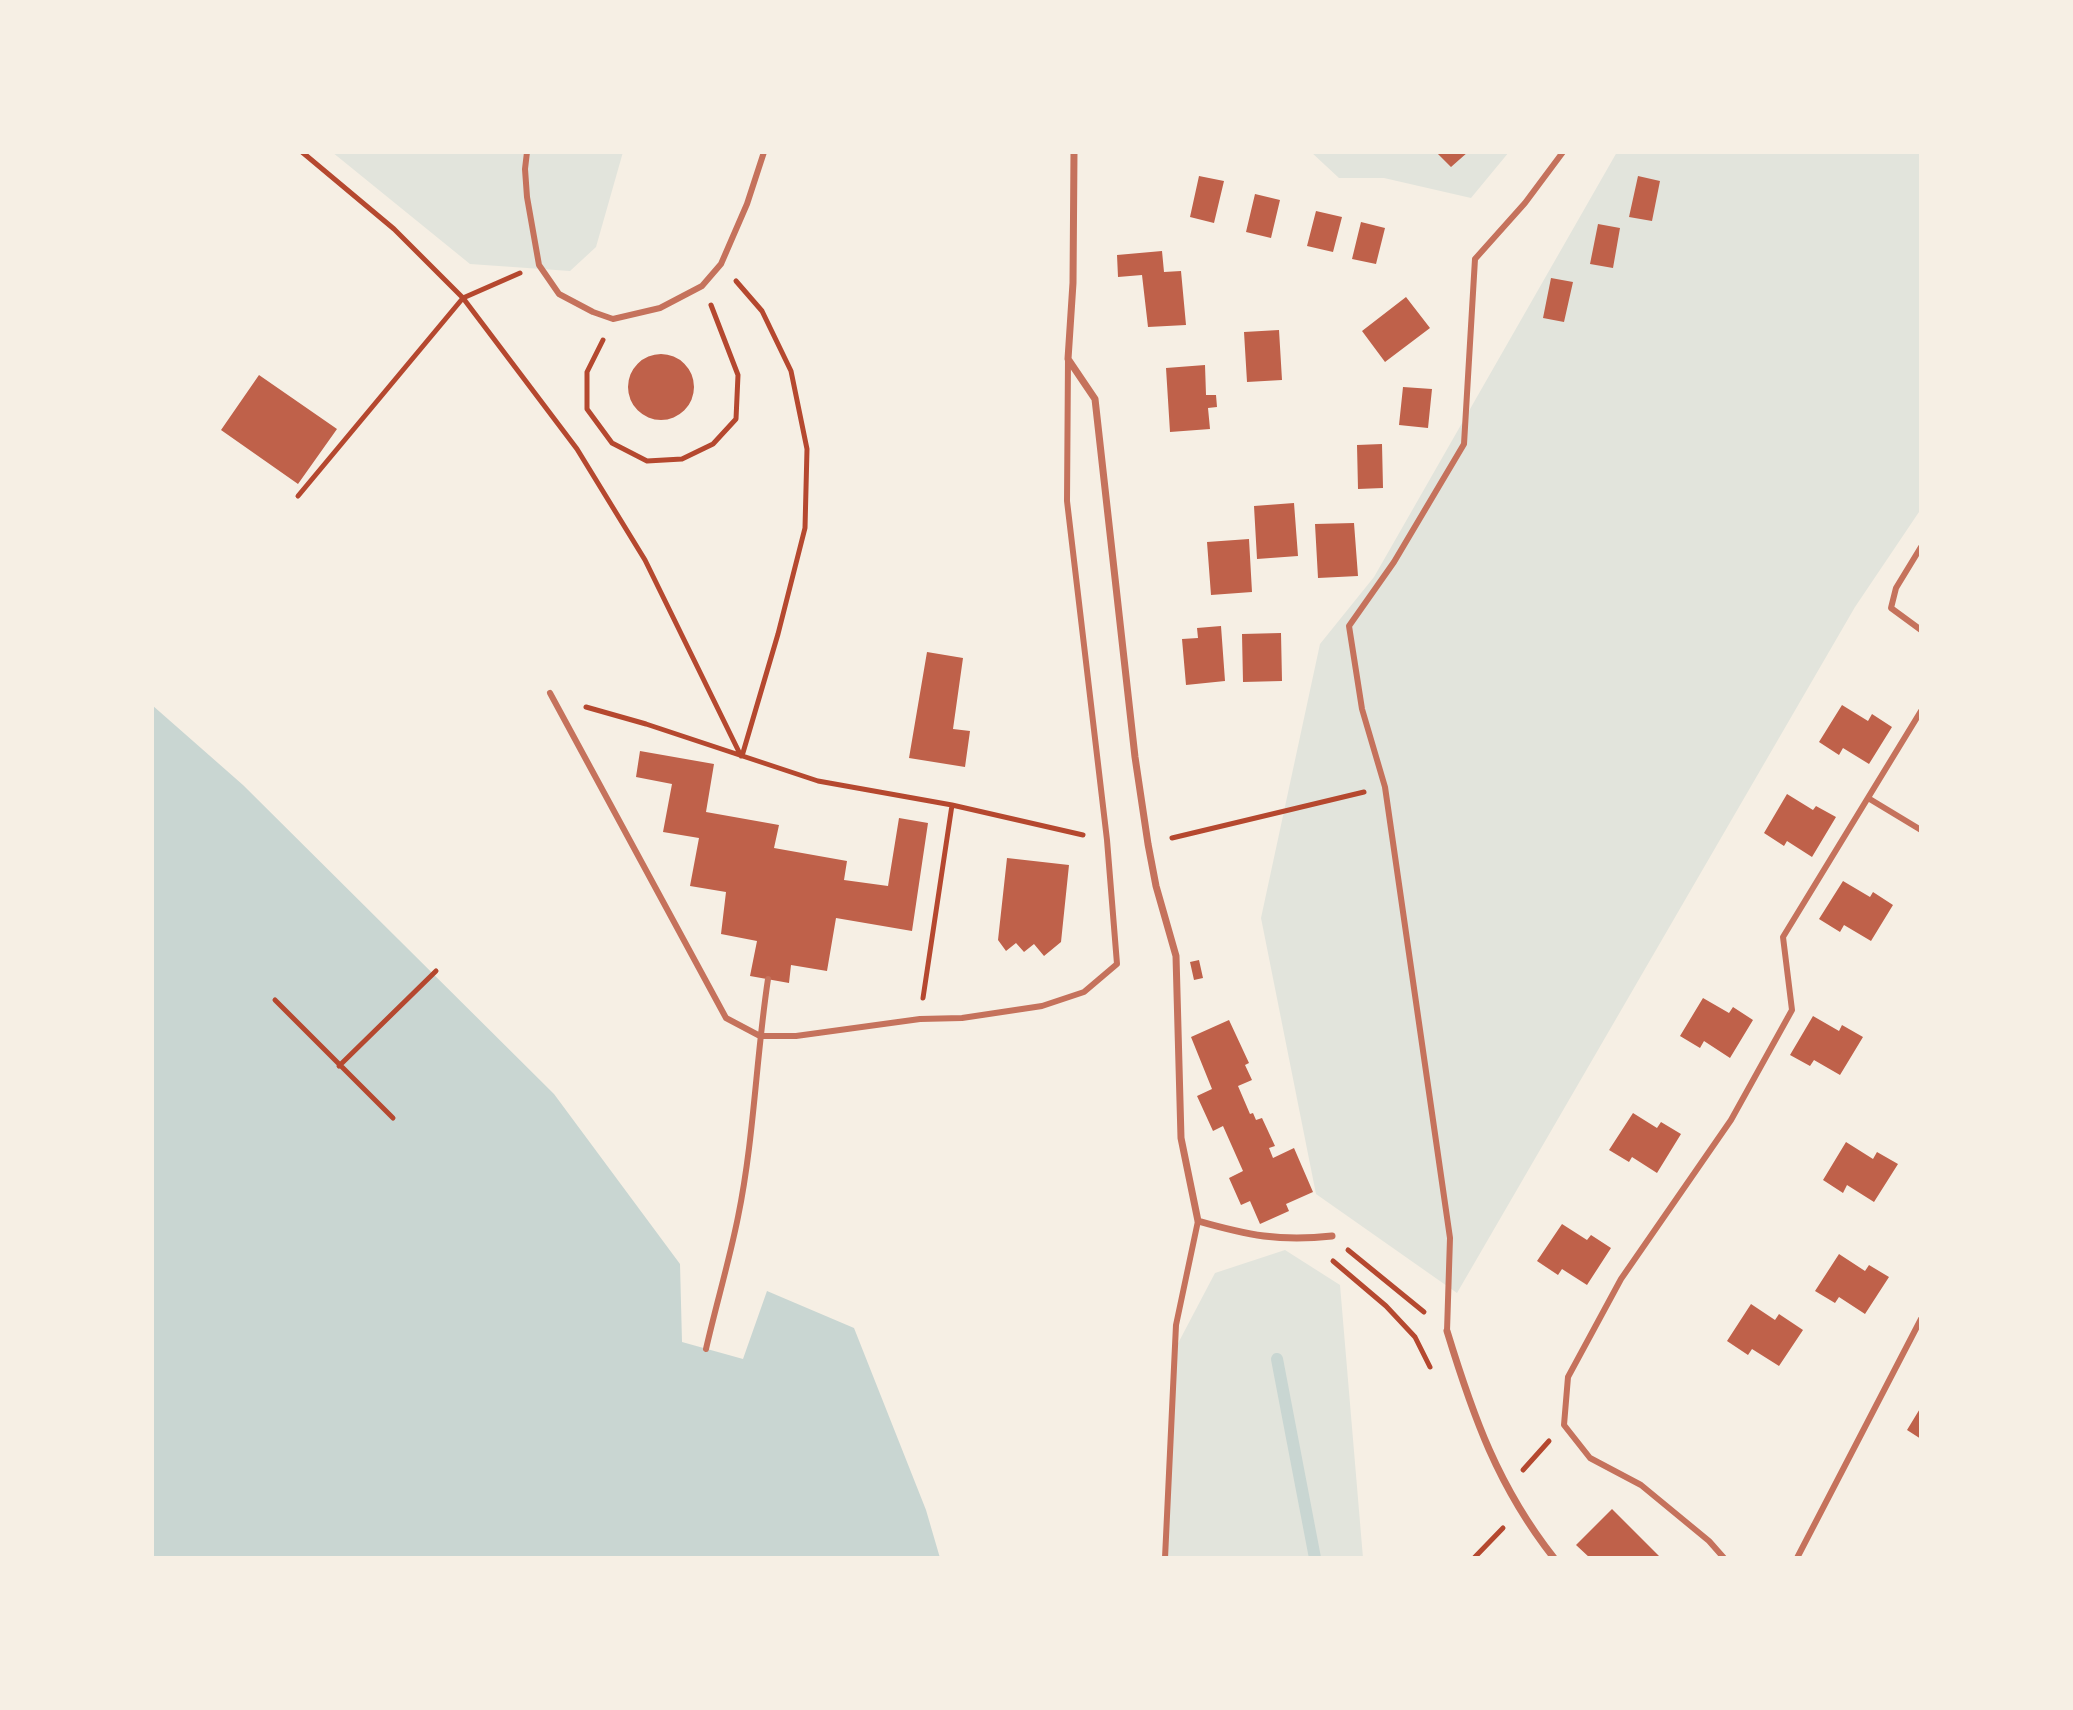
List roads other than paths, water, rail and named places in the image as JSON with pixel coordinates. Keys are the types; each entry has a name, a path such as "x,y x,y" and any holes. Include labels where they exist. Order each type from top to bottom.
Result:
{"street":[{"path":"1074,152 1073,283 1068,359 1095,399 1135,757 1156,886 1176,956 1181,1138 1198,1221 1254,1236 1308,1239 1332,1236"},
{"path":"1447,1331 1472,1412 1506,1488 1554,1558"}],"lane":[{"path":"527,152 527,197 539,265 559,294 613,319 660,308 702,286 721,264 747,204 764,152"},
{"path":"1447,1331 1450,1238 1385,787 1362,709 1349,626 1394,562 1464,444 1475,259 1525,203 1563,152"},
{"path":"550,693 726,1018 760,1036 796,1036 1042,1006 1084,992 1117,964 1107,840 1067,501 1068,359"},
{"path":"1921,547 1896,588 1891,608 1921,630"},
{"path":"1724,1558 1709,1541 1641,1485 1590,1458 1564,1425 1568,1377 1621,1279 1731,1120 1792,1010 1783,937 1921,711"},
{"path":"1868,798 1921,830"},
{"path":"706,1349 738,1217 755,1104 768,979"},
{"path":"1165,1558 1176,1325 1198,1221"},
{"path":"1797,1558 1921,1319"}],"waterway":[{"path":"1277,1359 1315,1558"}]}
